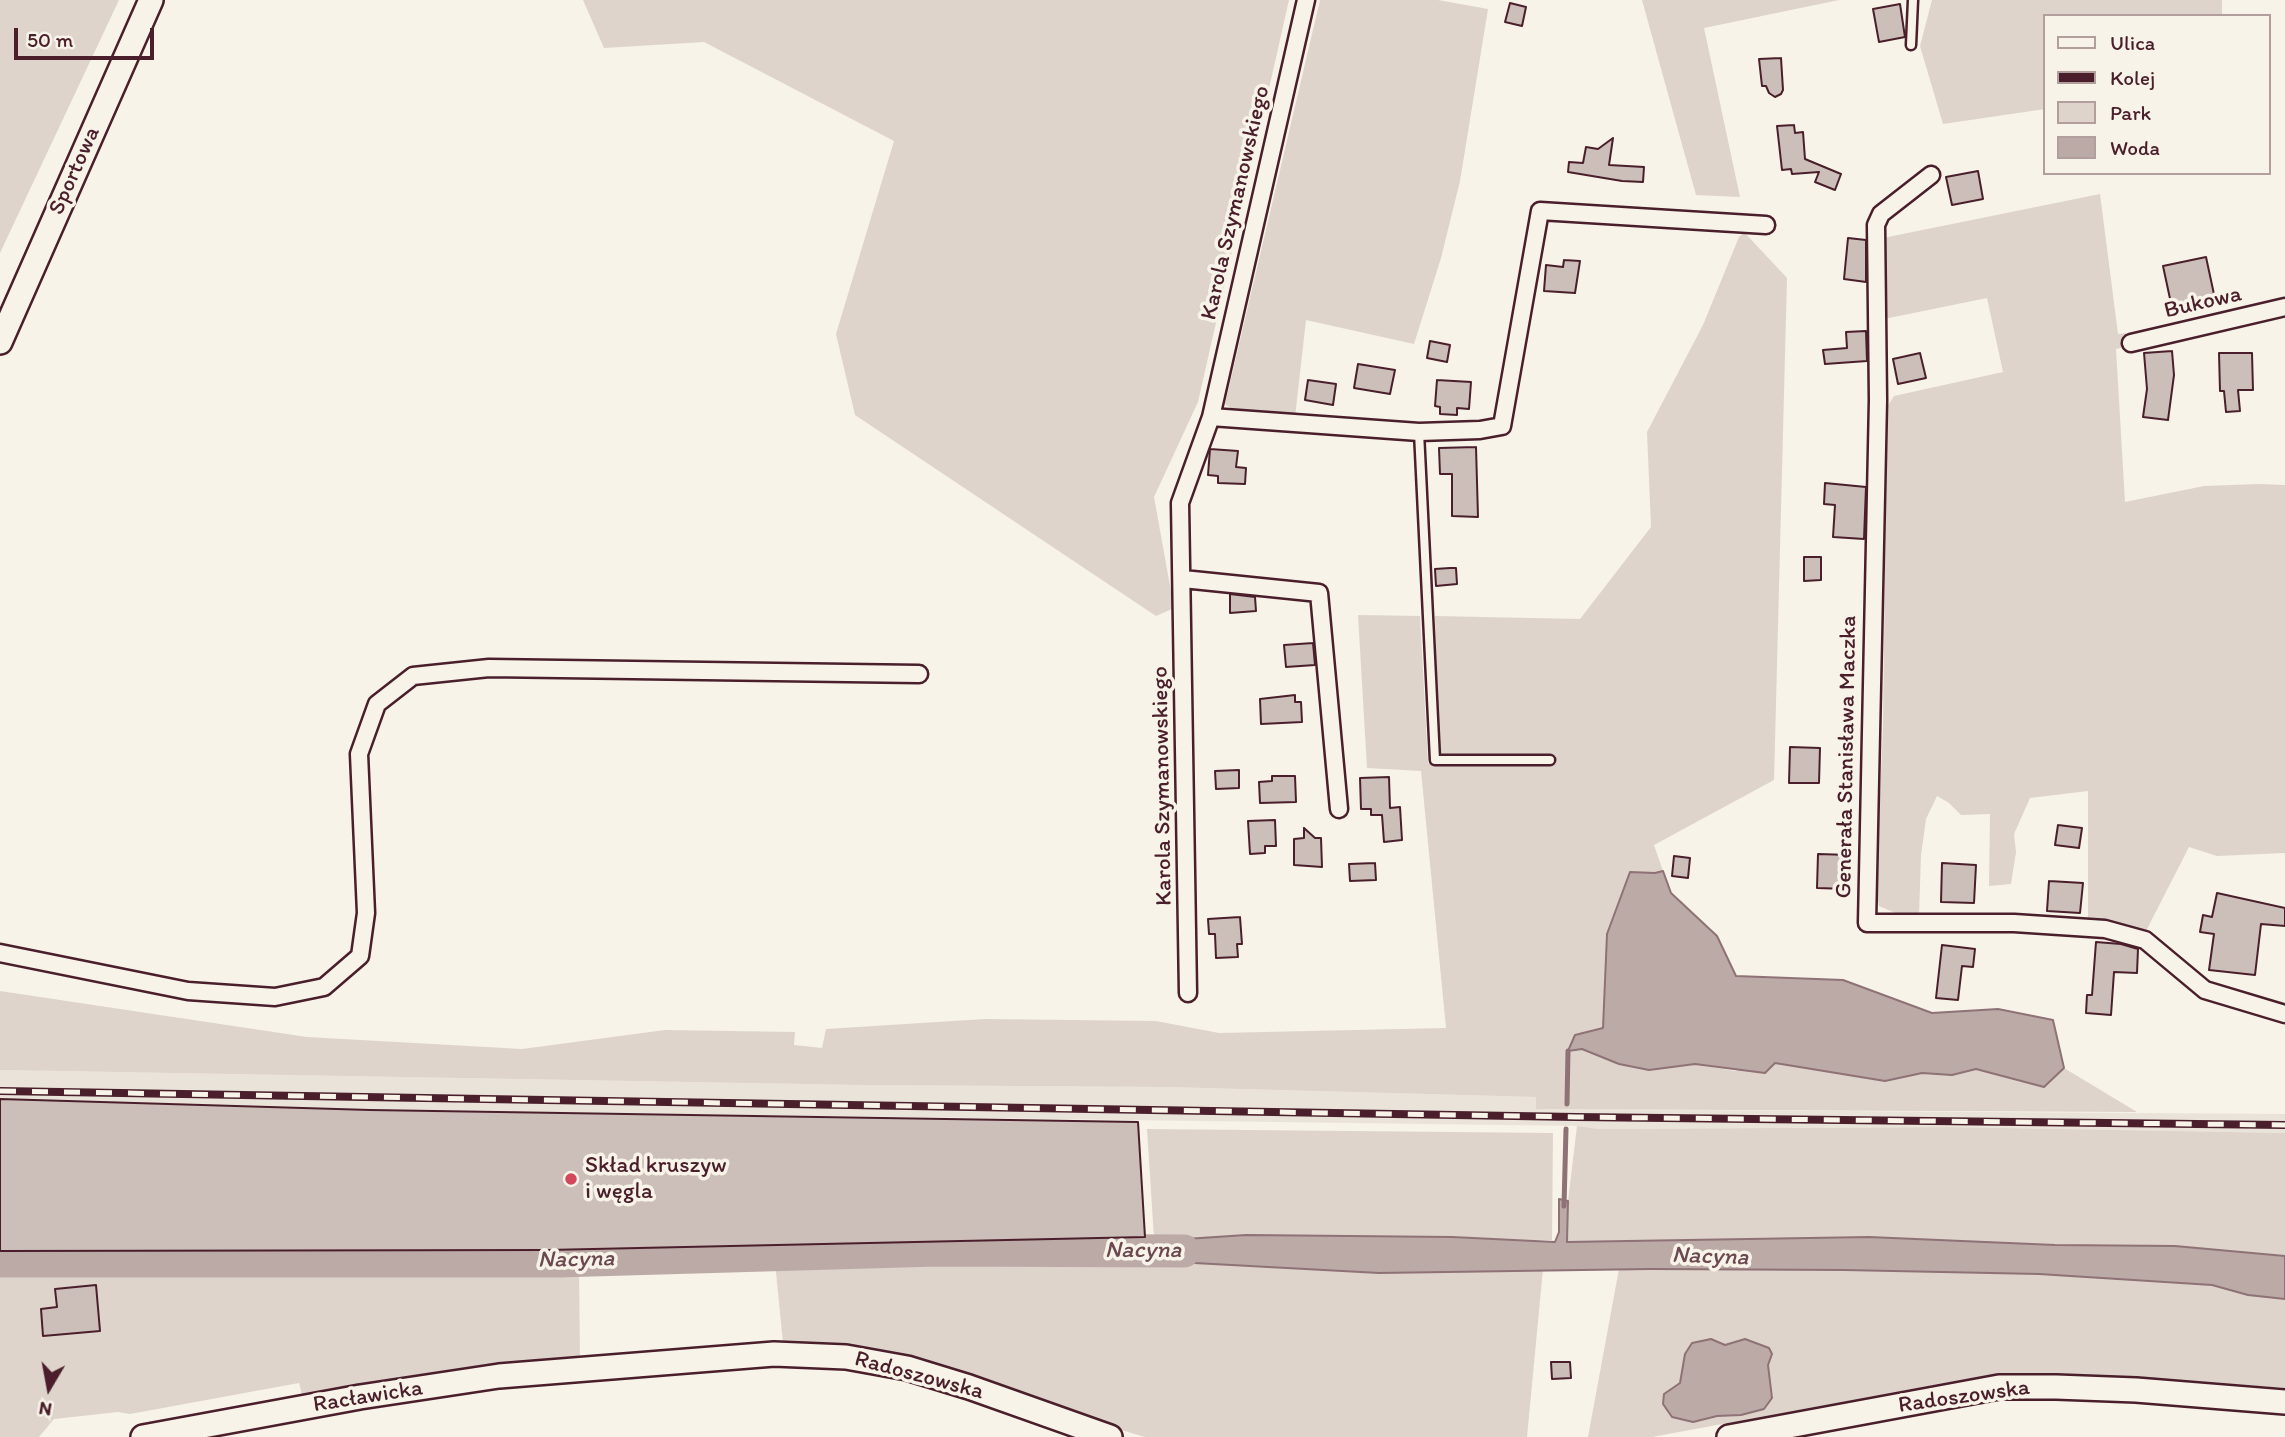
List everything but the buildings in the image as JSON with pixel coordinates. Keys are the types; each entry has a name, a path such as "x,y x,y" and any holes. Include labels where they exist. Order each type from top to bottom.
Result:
{"street":[{"name":"Sportowa","path":"0,342 151,0"},
{"name":"Karola Szymanowskiego","path":"1188,993 1181,503 1211,416 1306,0"},
{"name":"Generała Stanisława Maczka","path":"1931,175 1881,214 1877,225 1878,400 1867,923 2014,923 2105,929 2145,940 2205,990 2285,1014"},
{"path":"1211,416 1419,432 1480,430 1502,426 1541,211 1766,225"},
{"name":"Bukowa","path":"2131,343 2285,307"},
{"path":"1183,579 1319,593 1339,809"},
{"path":"0,953 188,991 275,997 324,987 360,956 366,913 359,754 377,704 414,676 489,668 919,674"},
{"name":"Radoszowska","path":"595,1368 774,1354 846,1357 937,1377 1110,1437"},
{"name":"Racławicka","path":"143,1437 360,1397 499,1376 595,1368"},
{"name":"Radoszowska","path":"1729,1437 1999,1387 2136,1390 2285,1402"}],"lane":[{"path":"1910,45 1913,0"},
{"path":"1419,432 1435,760 1550,760"}],"shaded area":[{"path":"0,1070 861,1085 1167,1087 1536,1097 1536,1109 2285,1114 2285,1133 1950,1127 1599,1129 1577,1126 370,1110 0,1099"}],"green space":[{"path":"0,0 119,0 0,253"},
{"path":"583,0 1289,0 1198,402 1154,497 1174,608 1156,616 855,415 836,334 894,141 704,42 604,48"},
{"path":"1320,0 1438,0 1488,9 1460,181 1441,258 1414,344 1306,320 1295,417 1238,413 1225,404"},
{"path":"1642,0 1839,0 1704,28 1740,197 1696,195"},
{"path":"1932,0 2222,0 2222,14 2044,14 2044,109 1943,124 1920,46"},
{"path":"2100,194 2118,334 2126,333 2125,347 2116,349 2125,502 2204,486 2285,485 2285,853 2217,856 2189,847 2146,931 2088,919 2088,791 2030,798 2014,834 2016,852 2011,884 1989,886 1990,814 1961,815 1937,796 1926,819 1921,855 1919,915 1900,915 1879,906 1876,892 1883,727 1887,407 1894,396 2003,372 1987,298 1884,319 1883,238"},
{"path":"1744,232 1787,278 1774,780 1654,845 1663,871 1655,874 1607,934 1603,1029 1569,1051 1581,1048 1619,1064 1649,1069 1694,1064 1735,1071 1775,1063 1885,1081 1922,1073 1952,1075 1976,1069 2044,1087 2064,1068 2137,1112 1536,1109 1536,1097 1167,1087 861,1085 0,1070 0,991 307,1037 522,1049 665,1030 795,1032 794,1045 822,1048 826,1029 985,1019 1156,1021 1219,1033 1446,1028 1421,771 1367,768 1358,615 1420,616 1428,763 1437,766 1555,764 1554,755 1439,756 1435,616 1580,619 1651,527 1647,432 1703,325 1739,237"},
{"path":"1577,1126 1599,1129 1950,1127 2285,1133 2285,1256 2175,1246 2055,1245 1869,1237 1567,1242 1568,1201"},
{"path":"1147,1129 1553,1133 1552,1240 1154,1238"},
{"path":"1139,1260 1379,1273 1543,1269 1527,1437 1145,1437 1084,1419 946,1368 892,1353 827,1343 783,1343 775,1262"},
{"path":"0,1267 314,1273 579,1268 580,1363 304,1402 299,1383 130,1414 118,1412 54,1419 39,1437 0,1437"},
{"path":"1619,1269 2039,1274 2212,1285 2248,1295 2285,1299 2285,1388 2033,1377 1966,1379 1652,1437 1588,1437"}],"water":[{"path":"1663,871 1671,893 1717,936 1736,976 1843,980 1932,1013 1998,1009 2053,1020 2064,1068 2044,1087 1976,1069 1952,1075 1922,1073 1885,1081 1775,1063 1765,1073 1695,1064 1649,1070 1619,1064 1582,1049 1568,1051 1575,1035 1603,1028 1607,934 1630,872"},
{"path":"1559,1199 1568,1201 1567,1242 1869,1237 2055,1245 2175,1246 2285,1256 2285,1299 2248,1295 2212,1285 2039,1274 1650,1269 1379,1273 1139,1260 1140,1242 1246,1235 1452,1237 1555,1242 1559,1232"},
{"path":"1711,1339 1725,1345 1745,1339 1769,1348 1772,1354 1768,1365 1772,1398 1764,1409 1693,1422 1672,1417 1663,1404 1664,1394 1680,1383 1685,1354 1692,1343"}],"waterway":[{"path":"1567,1104 1568,1051"},
{"path":"1564,1206 1566,1129"},
{"name":"Nacyna","path":"0,1261 557,1261 937,1250 1184,1251"}],"railway":[{"path":"0,1091 1576,1117 2285,1125"}],"place":[{"name":"Skład kruszyw i węgla","path":"571,1179"}]}
